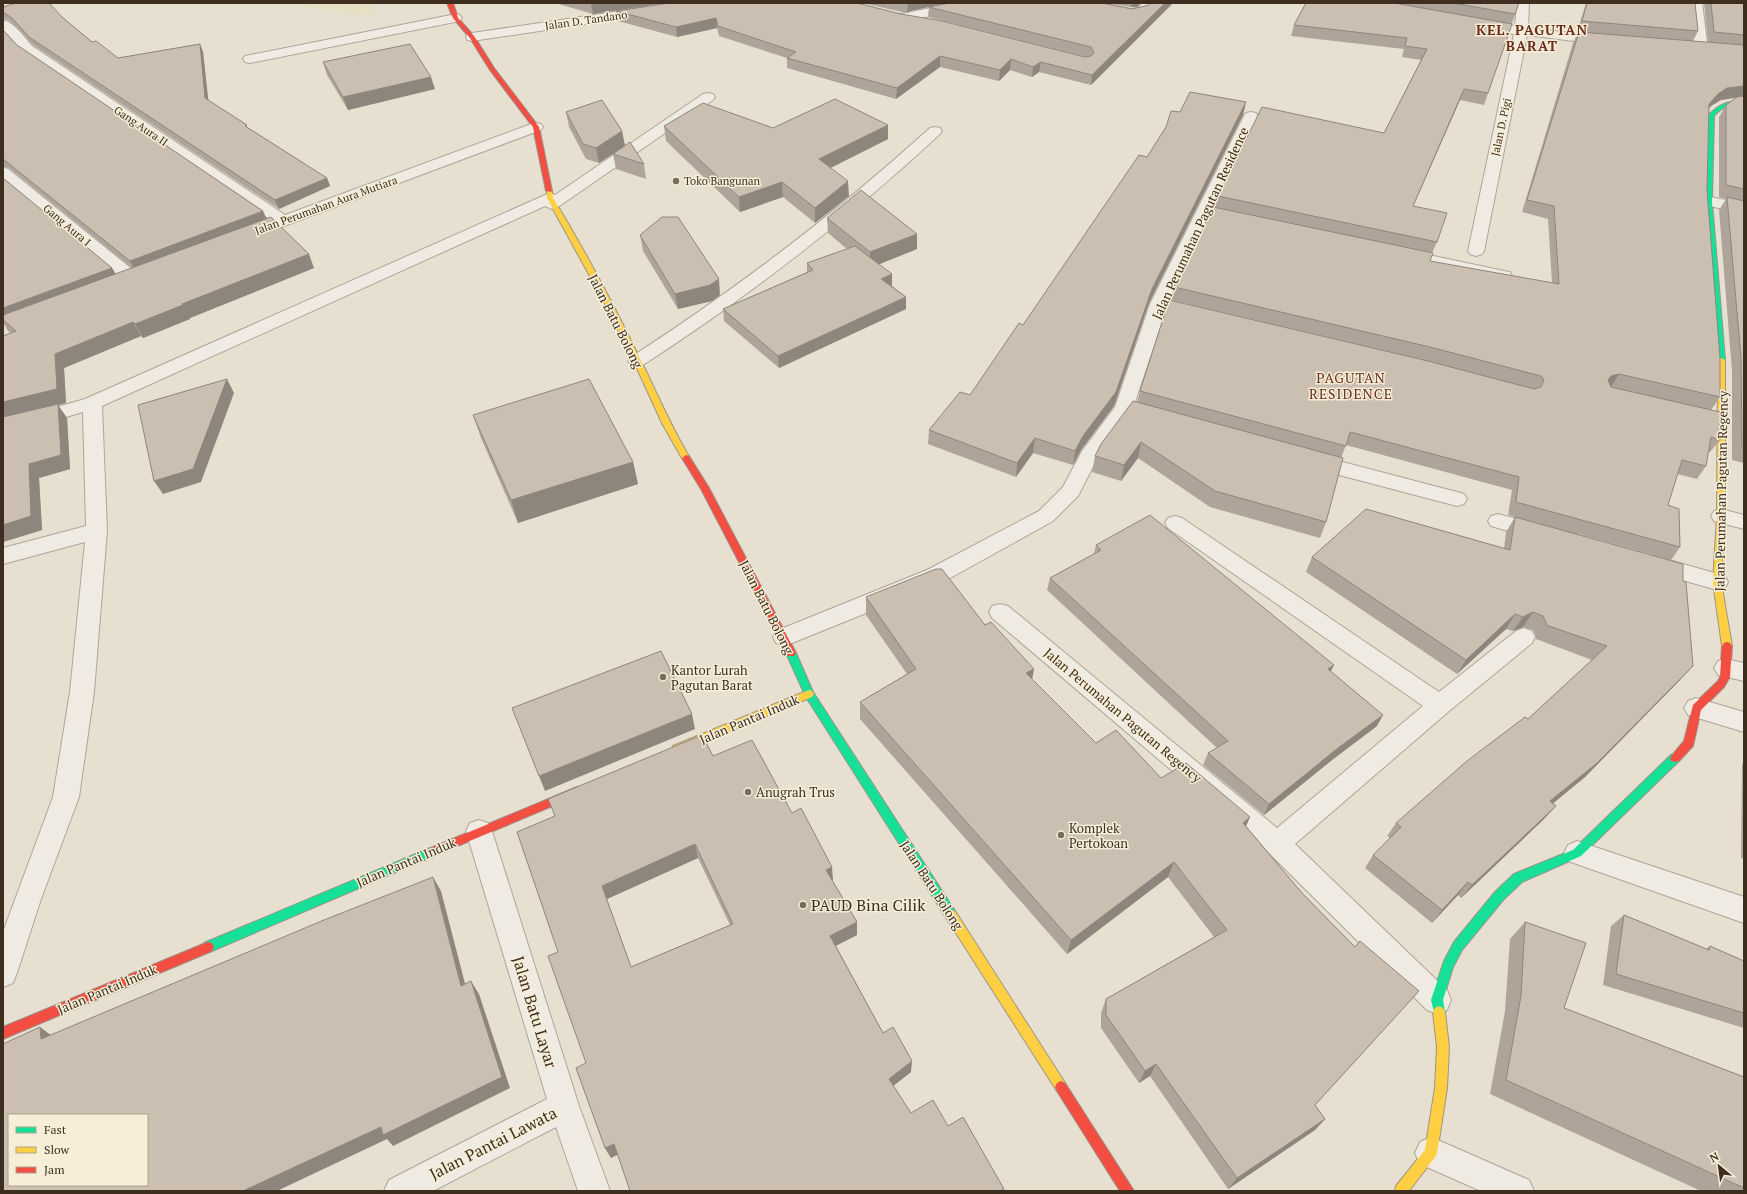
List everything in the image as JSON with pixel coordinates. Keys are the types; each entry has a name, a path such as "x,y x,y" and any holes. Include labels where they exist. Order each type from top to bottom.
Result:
{"street":[{"name":"Jalan Batu Bolong","path":"450,3 456,18 472,37 492,69 536,127 551,201 575,240 637,361 676,443 705,488 784,637 809,694 1128,1191"},
{"name":"Jalan D. Tandano","path":"472,37 656,6 700,3"},
{"path":"902,18 973,3"},
{"path":"1076,3 1131,13 1142,11 1149,3"},
{"name":"Jalan D. Pigi","path":"1476,251 1521,31 1524,3"},
{"path":"1696,3 1701,49"},
{"path":"886,14 936,23"},
{"path":"250,59 456,18"},
{"name":"Gang Aura II","path":"3,24 13,32 27,49 283,221"},
{"path":"1471,24 1620,43"},
{"path":"1687,48 1716,50"},
{"path":"3,426 49,416 92,402 551,201 708,97"},
{"name":"Jalan Perumahan Pagutan Regency","path":"1696,708 1735,670 1727,643 1717,582 1721,516 1722,371 1709,202 1711,116 1717,108 1728,103 1744,102"},
{"name":"Jalan Perumahan Pagutan Residence","path":"784,637 935,576 1046,516 1070,491 1089,456 1108,432 1132,410 1167,306 1211,214 1251,116"},
{"name":"Jalan Perumahan Aura Mutiara","path":"233,240 536,127"},
{"path":"637,361 729,300 791,253 881,180 935,132"},
{"name":"Gang Aura I","path":"3,172 132,278"},
{"path":"1709,202 1744,208"},
{"path":"1388,251 1519,280"},
{"path":"3,972 28,899 66,797 82,692 97,532 92,402"},
{"path":"1700,414 1722,420"},
{"path":"1297,456 1457,499"},
{"path":"1721,516 1744,522"},
{"path":"1498,521 1558,537"},
{"path":"1175,523 1440,705"},
{"path":"3,556 97,532"},
{"path":"1634,558 1717,582"},
{"name":"Jalan Perumahan Pagutan Regency","path":"1000,612 1277,844 1437,1000"},
{"path":"1277,844 1440,705 1524,637"},
{"name":"Jalan Pantai Induk","path":"670,752 809,694"},
{"path":"1401,1191 1431,1153 1441,1088 1443,1048 1437,1000 1448,965 1458,946 1499,896 1518,878 1577,853 1645,788 1689,743 1696,708 1744,722"},
{"name":"Jalan Pantai Induk","path":"3,1033 582,788"},
{"name":"Jalan Batu Layar","path":"479,831 564,1106 594,1191"},
{"path":"1577,853 1744,910"},
{"name":"Jalan Pantai Lawata","path":"400,1191 564,1106"},
{"path":"1431,1153 1518,1191"}],"shaded area":[{"path":"287,3 371,3 375,17"}],"building":[{"path":"16,3 49,3 62,17 92,42 96,41 118,58 200,44 205,98 247,125 245,126 327,178 275,200 29,37 12,18 3,12 3,7"},
{"path":"670,3 857,3 901,14 942,21 1085,57 1091,56 1094,53 1091,47 929,7 950,3 1102,3 1132,9 1149,5 1151,3 1165,3 1092,75 1041,62 1033,67 1011,59 1000,70 940,56 897,88 787,58 796,52 718,26 716,18 676,27 616,11"},
{"path":"1306,3 1394,3 1512,24 1488,93 1464,89 1413,206 1447,213 1437,242 1218,196 1262,107 1384,133 1427,49 1405,46 1407,38 1294,25"},
{"path":"1453,3 1519,3 1515,14"},
{"path":"1587,3 1695,3 1698,31 1582,21"},
{"path":"1711,3 1744,3 1744,35 1714,32"},
{"path":"3,30 17,45 263,211 130,261 3,159"},
{"path":"1579,32 1744,45 1744,86 1727,88 1718,94 1709,104 1707,190 1720,358 1720,397 1619,374 1611,376 1608,380 1611,387 1720,412 1720,440 1711,437 1706,466 1682,460 1668,505 1679,509 1680,547 1516,502 1519,477 1350,432 1346,446 1140,391 1169,300 1428,361 1534,389 1541,387 1544,380 1541,376 1430,347 1174,287 1213,207 1433,253 1430,261 1559,284 1554,206 1527,200"},
{"path":"410,44 431,77 343,97 323,62"},
{"path":"1190,92 1246,102 1152,289 1116,392 1083,436 1075,451 1035,438 1017,463 929,430 960,392 970,395 1019,323 1023,325 1139,155 1147,157 1166,127 1171,111 1180,112"},
{"path":"1744,96 1744,189 1726,185 1726,105 1737,97"},
{"path":"835,99 888,125 819,159 848,181 815,208 782,182 739,197 664,126 703,103 773,128"},
{"path":"602,100 622,131 596,148 583,144 566,112"},
{"path":"630,142 644,164 613,154"},
{"path":"3,178 112,268 3,308"},
{"path":"861,190 917,234 870,252 827,218"},
{"path":"1727,197 1744,201 1744,447 1742,447 1741,358"},
{"path":"271,217 309,254 135,324 133,322 55,354 57,389 3,402 3,336 16,331 3,320 3,315"},
{"path":"662,217 678,217 719,279 710,285 675,294 640,235"},
{"path":"855,246 892,274 881,279 906,297 778,356 723,309 813,270 807,263"},
{"path":"227,379 193,469 154,481 138,405"},
{"path":"589,379 633,462 511,500 473,415"},
{"path":"1133,401 1343,458 1326,522 1215,491 1141,442 1124,465 1095,456 1101,444"},
{"path":"58,404 61,455 29,464 31,516 3,525 3,417"},
{"path":"1366,509 1510,550 1515,517 1683,564 1683,581 1686,582 1693,666 1597,763 1550,801 1556,806 1472,885 1468,882 1442,910 1373,855 1401,827 1396,823 1467,761 1525,717 1528,719 1607,646 1546,625 1543,616 1533,612 1523,617 1515,614 1466,660 1312,557"},
{"path":"1150,515 1334,665 1328,669 1383,715 1338,748 1269,804 1208,753 1228,741 1050,578 1101,550 1096,545"},
{"path":"936,569 942,569 985,625 991,622 1034,669 1026,673 1096,743 1116,730 1161,778 1186,763 1250,817 1243,823 1302,893 1355,947 1360,941 1419,991 1315,1105 1325,1119 1237,1178 1156,1064 1145,1071 1106,1015 1106,999 1227,930 1174,862 1071,940 860,702 916,669 866,597"},
{"path":"661,651 692,714 539,776 512,708"},
{"path":"702,735 713,756 752,740 792,813 801,808 832,867 826,870 857,922 830,936 883,1033 893,1027 912,1061 889,1079 911,1113 933,1100 948,1126 963,1117 1004,1189 1000,1191 630,1191 614,1144 605,1148 576,1068 586,1063 548,956 558,952 517,832 555,816 548,799","holes":["695,844 733,924 631,967 602,886"]},
{"path":"433,877 461,986 471,981 502,1077 383,1135 381,1127 243,1191 3,1191 3,1044 40,1027 41,1039 324,920"},
{"path":"1624,915 1709,950 1710,946 1744,961 1744,1013 1616,974"},
{"path":"1525,922 1586,943 1564,1008 1744,1077 1744,1188 1506,1080 1521,996"}],"traffic: fast":[{"path":"1721,360 1709,202 1711,116 1714,112 1726,104 1744,102"},
{"path":"791,653 809,694 951,915"},
{"path":"1439,1012 1437,1000 1448,965 1458,946 1499,896 1518,878 1577,853 1675,758"},
{"path":"208,947 430,853"}],"traffic: slow":[{"path":"549,191 550,198 607,300 666,423 686,458"},
{"path":"1721,360 1721,516 1717,582 1727,646"},
{"path":"677,749 809,694"},
{"path":"951,915 1061,1087"},
{"path":"1401,1191 1431,1153 1441,1088 1443,1047 1439,1012"}],"traffic: jam":[{"path":"450,3 456,18 472,37 492,69 536,127 549,191"},
{"path":"686,458 705,488 791,653"},
{"path":"1675,758 1689,743 1696,708 1721,684 1725,677 1727,646"},
{"path":"430,853 577,791"},
{"path":"3,1033 208,947"},
{"path":"1061,1087 1128,1191"}],"place":[{"name":"Toko Bangunan","path":"676,181"},
{"name":"Kantor Lurah Pagutan Barat","path":"663,677"},
{"name":"Anugrah Trus","path":"748,792"},
{"name":"Komplek Pertokoan","path":"1061,835"},
{"name":"PAUD Bina Cilik","path":"803,905"}],"district":[{"name":"KEL. PAGUTAN BARAT","path":"1532,38"},
{"name":"PAGUTAN RESIDENCE","path":"1351,386"}]}
